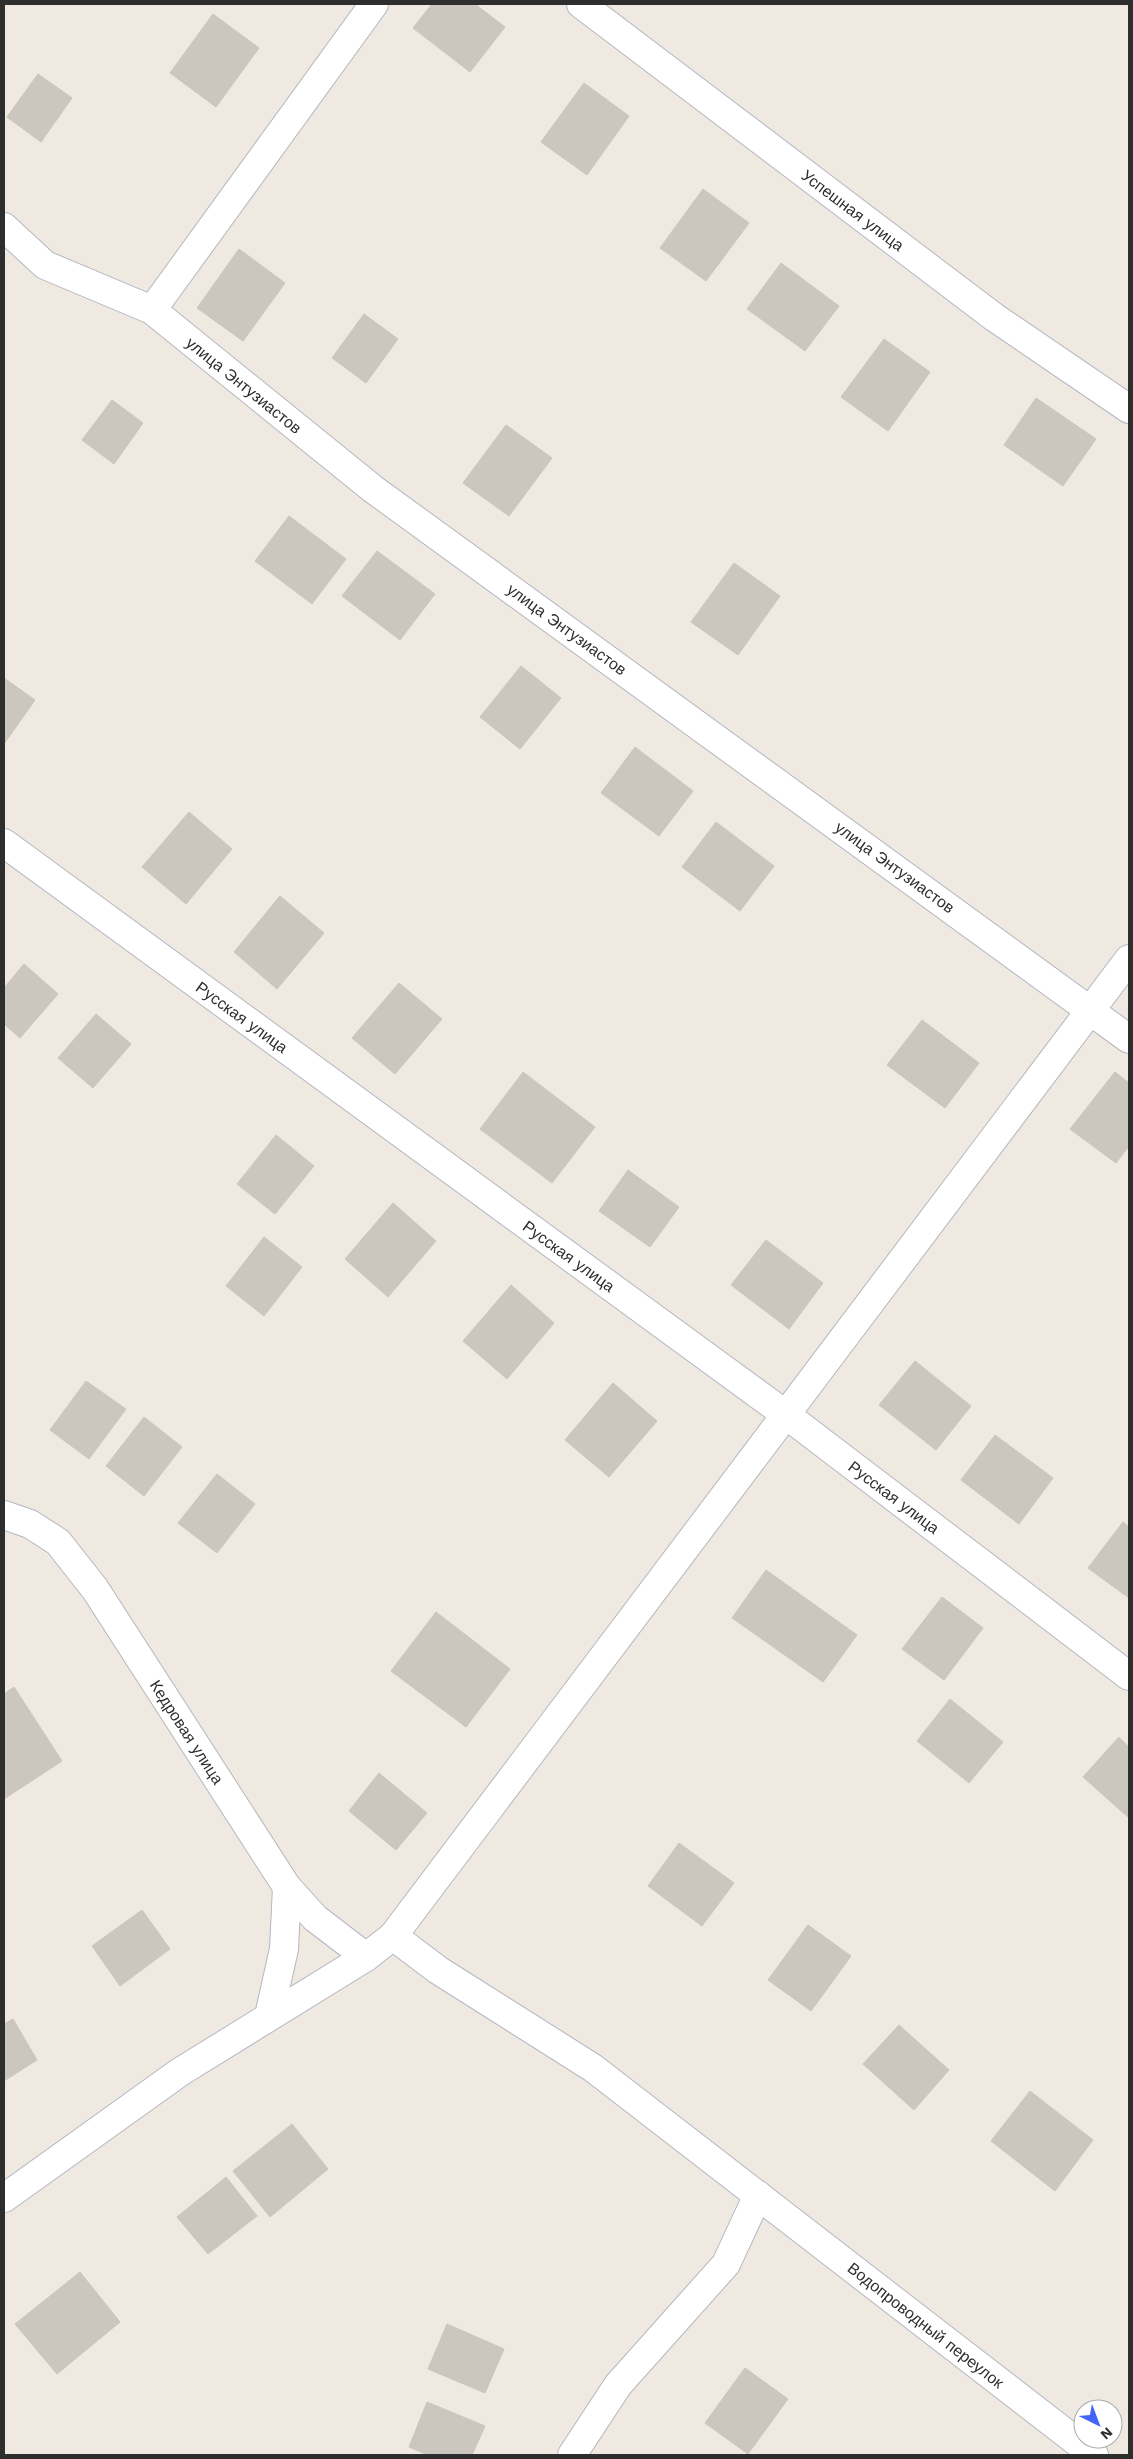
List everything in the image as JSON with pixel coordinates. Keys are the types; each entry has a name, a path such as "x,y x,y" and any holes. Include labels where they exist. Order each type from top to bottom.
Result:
{"street":[{"path":"152,310 374,4"},
{"name":"Успешная улица","path":"581,4 994,317 1129,409"},
{"name":"улица Энтузиастов","path":"4,227 45,265 152,310 373,489 1129,1038"},
{"name":"Русская улица","path":"4,843 785,1414 1129,1676"},
{"path":"4,2198 180,2072 366,1957 393,1936 1129,959"},
{"name":"Кедровая улица","path":"4,1515 30,1524 58,1542 96,1589 287,1887 315,1918 366,1957"},
{"path":"269,2016 284,1949 287,1887"},
{"name":"Водопроводный переулок","path":"393,1936 438,1970 593,2068 1094,2455"},
{"path":"572,2455 618,2385 726,2264 758,2195"}],"building":[{"path":"432,4 475,4 505,27 470,72 413,28"},
{"path":"213,14 259,48 216,107 170,73"},
{"path":"38,74 72,98 41,142 7,117"},
{"path":"584,83 629,116 587,175 541,142"},
{"path":"703,189 749,223 706,281 660,248"},
{"path":"239,249 285,283 243,341 197,308"},
{"path":"781,263 839,306 805,351 747,309"},
{"path":"364,314 398,339 366,383 332,358"},
{"path":"884,339 930,372 888,431 841,397"},
{"path":"1036,398 1096,439 1063,486 1004,445"},
{"path":"112,400 143,423 114,464 82,440"},
{"path":"506,425 552,458 509,516 463,483"},
{"path":"289,516 346,559 312,604 255,561"},
{"path":"377,551 435,594 400,640 342,596"},
{"path":"734,563 780,596 738,655 691,622"},
{"path":"521,666 561,698 520,749 480,717"},
{"path":"4,678 35,700 4,744"},
{"path":"635,747 693,791 659,836 601,793"},
{"path":"189,812 232,849 186,904 142,867"},
{"path":"716,822 774,866 740,911 682,867"},
{"path":"280,896 324,933 277,989 234,952"},
{"path":"24,964 58,994 20,1038 4,1024 4,988"},
{"path":"399,983 442,1019 395,1074 352,1038"},
{"path":"96,1014 131,1044 93,1088 58,1058"},
{"path":"922,1020 979,1063 945,1108 887,1065"},
{"path":"523,1072 595,1127 552,1183 480,1129"},
{"path":"1115,1072 1129,1083 1129,1146 1116,1163 1070,1129"},
{"path":"276,1135 314,1166 275,1214 237,1184"},
{"path":"628,1170 679,1207 650,1247 599,1211"},
{"path":"393,1203 436,1241 388,1297 345,1259"},
{"path":"264,1237 302,1267 264,1316 226,1286"},
{"path":"766,1240 823,1283 789,1329 731,1285"},
{"path":"511,1285 554,1323 507,1379 463,1341"},
{"path":"915,1361 971,1406 936,1450 879,1405"},
{"path":"86,1381 126,1409 89,1459 50,1430"},
{"path":"613,1383 657,1421 609,1477 565,1440"},
{"path":"144,1417 182,1447 144,1496 106,1466"},
{"path":"995,1435 1053,1478 1019,1524 961,1480"},
{"path":"217,1474 255,1504 217,1553 178,1523"},
{"path":"1123,1522 1129,1527 1129,1598 1088,1568"},
{"path":"766,1570 857,1635 823,1682 732,1618"},
{"path":"942,1597 983,1628 944,1680 902,1649"},
{"path":"436,1612 510,1669 466,1727 391,1671"},
{"path":"14,1687 62,1761 4,1799 4,1694"},
{"path":"950,1699 1003,1742 969,1783 917,1741"},
{"path":"1119,1737 1129,1747 1129,1818 1083,1777"},
{"path":"379,1773 427,1813 396,1850 349,1811"},
{"path":"679,1843 734,1883 702,1926 648,1886"},
{"path":"142,1910 170,1949 120,1986 92,1946"},
{"path":"808,1925 851,1956 811,2011 768,1980"},
{"path":"13,2019 37,2060 4,2081 4,2024"},
{"path":"899,2025 949,2070 914,2110 863,2064"},
{"path":"1030,2091 1093,2140 1055,2191 991,2141"},
{"path":"292,2124 328,2169 270,2217 233,2171"},
{"path":"226,2177 257,2216 208,2254 177,2217"},
{"path":"80,2272 120,2322 57,2374 15,2324"},
{"path":"447,2324 504,2349 485,2393 428,2369"},
{"path":"745,2368 788,2399 748,2454 705,2423"},
{"path":"427,2402 485,2426 472,2455 428,2455 409,2447"}]}
